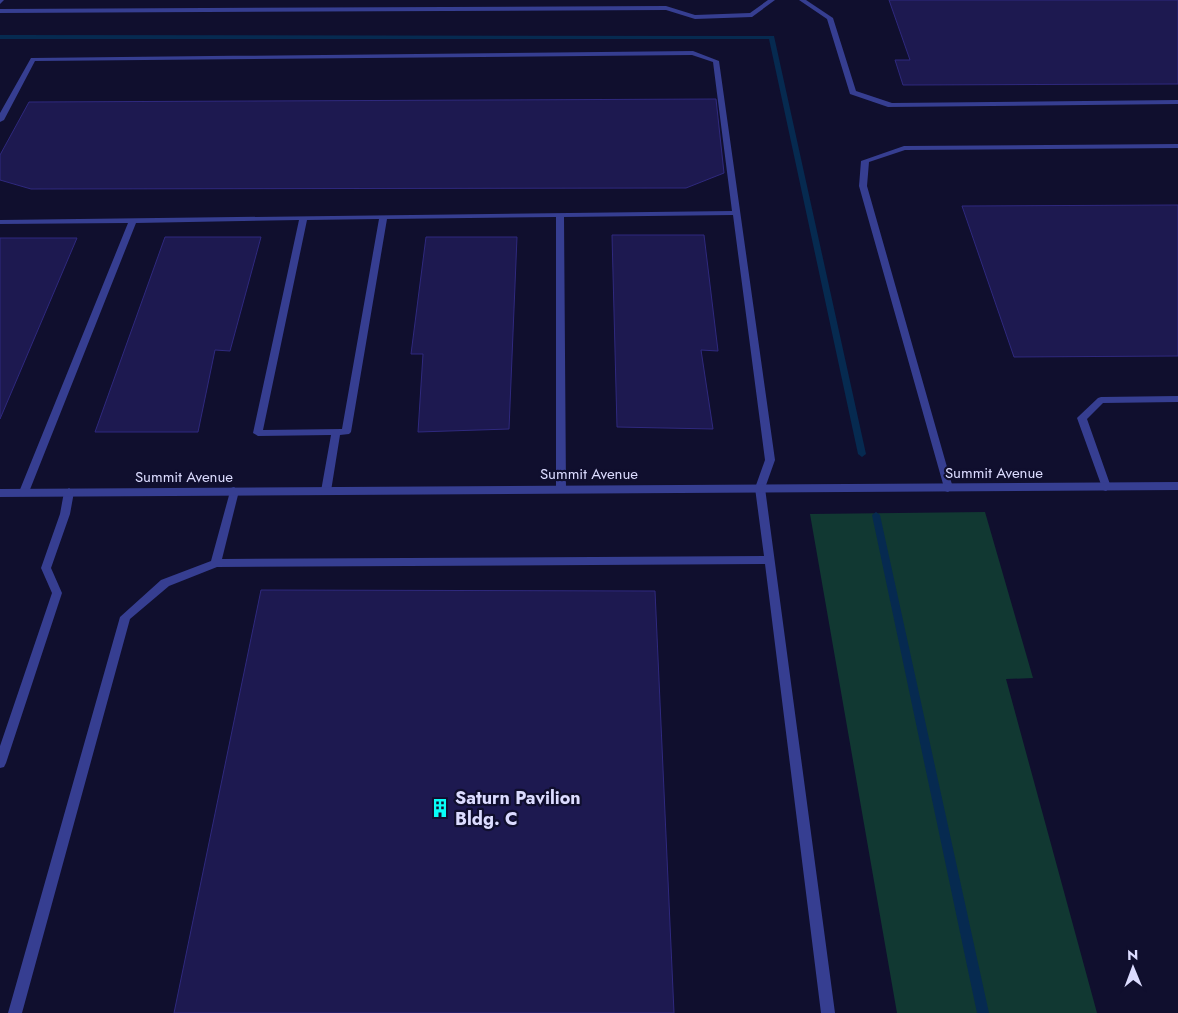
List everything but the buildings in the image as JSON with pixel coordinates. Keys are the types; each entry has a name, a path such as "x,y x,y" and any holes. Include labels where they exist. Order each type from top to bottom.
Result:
{"street":[{"path":"0,11 666,8 695,17 752,15 772,0"},
{"path":"802,0 830,18 853,92 891,105 1178,102"},
{"path":"0,120 33,59 693,53 716,60 770,460 760,488 828,1013"},
{"path":"948,488 863,186 865,161 904,148 1178,146"},
{"path":"0,222 736,213"},
{"path":"560,215 561,489"},
{"path":"304,218 258,433 346,432 383,218"},
{"path":"24,492 133,221"},
{"path":"1106,487 1082,418 1101,400 1178,399"},
{"path":"326,491 336,432"},
{"name":"Summit Avenue","path":"0,493 1178,486"},
{"path":"216,563 234,491"},
{"path":"0,763 57,593 46,568 70,492"},
{"path":"15,1013 125,617 165,583 216,563 769,560"}],"green space":[{"path":"985,512 1033,678 1006,679 1097,1013 897,1013 810,514"}],"waterway":[{"path":"0,37 772,37 862,454"},
{"path":"876,515 983,1013"}],"place":[{"name":"Saturn Pavilion Bldg. C","path":"440,808"}]}
